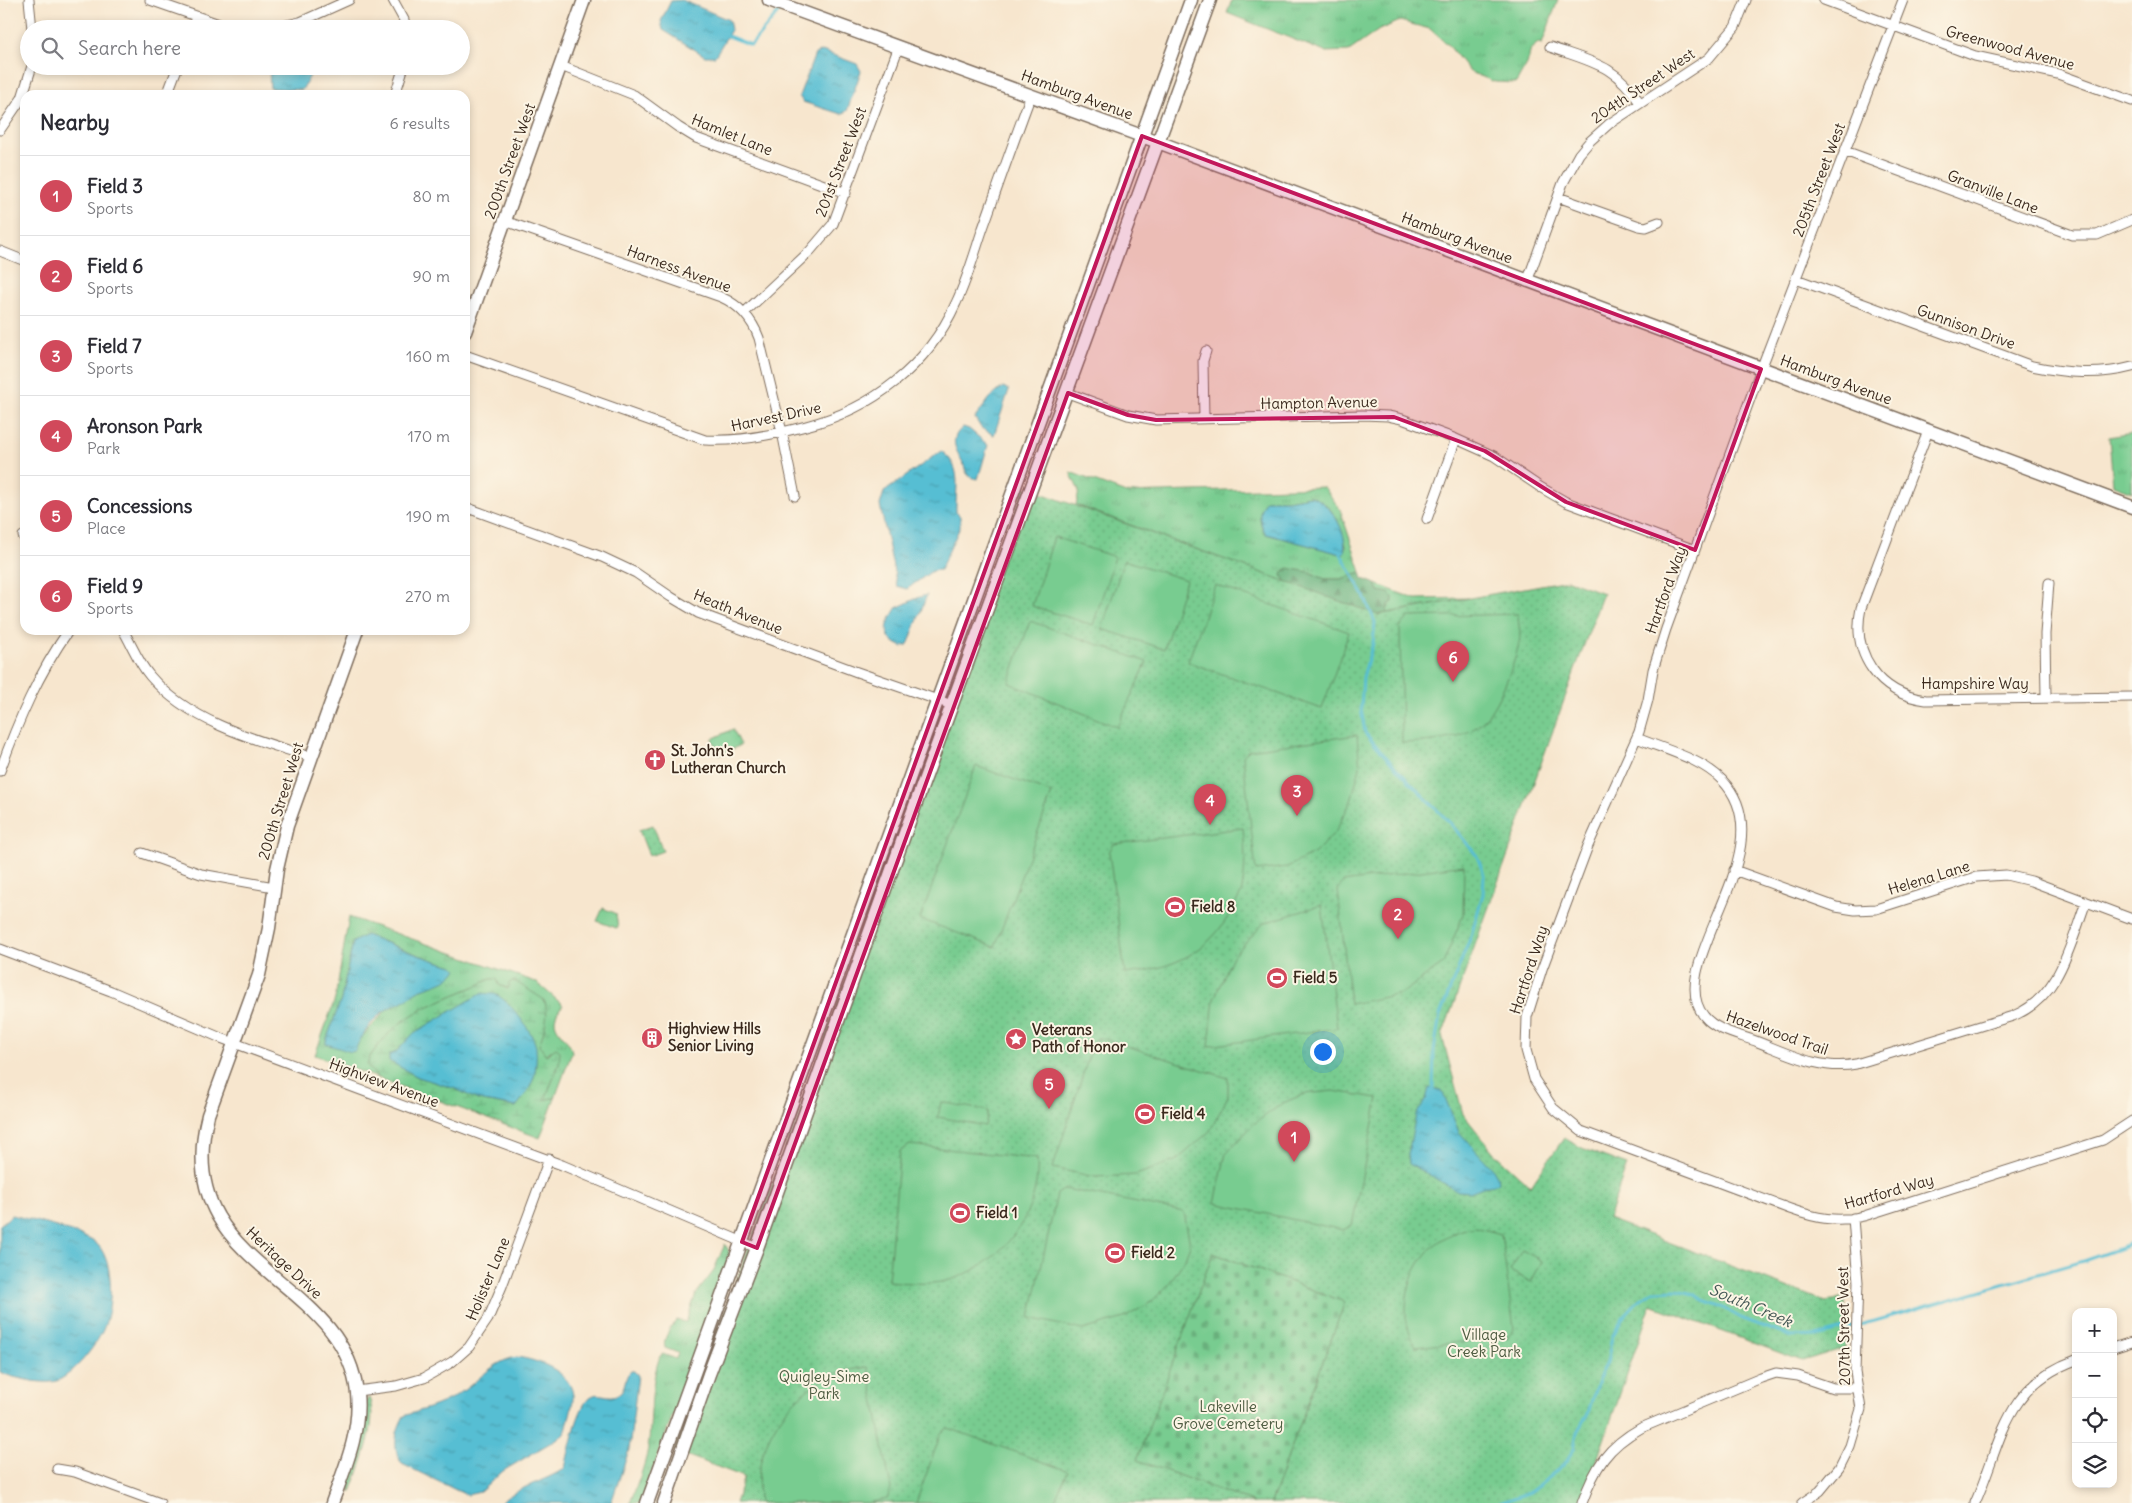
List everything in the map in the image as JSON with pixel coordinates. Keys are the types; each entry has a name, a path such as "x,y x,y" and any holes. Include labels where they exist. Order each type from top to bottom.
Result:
{"main road":[{"name":"200th Street West","path":"470,318 584,0"},
{"name":"Hamburg Avenue","path":"769,0 898,49 1150,139 2132,507"},
{"path":"664,1503 952,705 1068,393 1150,139 1192,0"},
{"path":"647,1503 937,700 1150,139 1210,0"},
{"name":"200th Street West","path":"235,1043 264,959 274,887 287,826 355,635"},
{"name":"Heritage Drive","path":"235,1043 208,1115 204,1135 203,1170 211,1200 222,1223 242,1249 311,1310 331,1331 345,1355 357,1391 357,1423 353,1446 332,1503"}],"street":[{"path":"29,0 31,20"},
{"path":"150,0 207,20"},
{"path":"304,20 349,0"},
{"path":"393,0 404,20"},
{"name":"204th Street West","path":"1528,282 1558,197 1572,164 1590,141 1609,124 1709,58 1735,26 1746,0"},
{"name":"Greenwood Avenue","path":"1824,0 1975,56 2066,76 2132,101"},
{"name":"205th Street West","path":"1761,369 1903,0"},
{"path":"1550,48 1612,71 1629,86 1640,103"},
{"name":"201st Street West","path":"744,313 830,228 846,193 898,49"},
{"name":"Hamlet Lane","path":"561,66 634,95 678,128 696,138 846,193"},
{"path":"24,90 29,75"},
{"path":"169,90 175,75"},
{"path":"396,90 401,75"},
{"name":"Harvest Drive","path":"470,357 705,440 726,441 782,432 832,419 870,400 904,376 938,336 956,303 963,285 1031,95"},
{"path":"0,130 20,101"},
{"name":"Granville Lane","path":"1845,151 2072,235 2097,235 2132,220"},
{"path":"1558,197 1639,226 1646,227 1659,222"},
{"name":"Harness Avenue","path":"505,221 721,297 731,302 744,313 756,328 760,338 795,496"},
{"path":"0,251 20,259"},
{"name":"Gunnison Drive","path":"1796,278 2032,366 2080,373 2111,371 2132,367"},
{"path":"1204,419 1203,361 1206,352"},
{"name":"Hartford Way","path":"1761,369 1656,659 1646,708 1637,738 1588,846 1531,1001 1525,1038 1527,1058 1534,1079 1546,1099 1559,1115 1574,1127 1590,1136 1809,1216 1838,1220 1853,1218 2103,1140 2132,1121"},
{"name":"Hampton Avenue","path":"1068,393 1138,417 1156,420 1381,415 1402,419 1456,438 1494,456 1566,502 1695,550"},
{"name":"Hampshire Way","path":"1928,431 1861,608 1859,635 1864,655 1872,670 1882,682 1900,693 1920,699 2132,697"},
{"path":"1427,518 1456,438"},
{"name":"Heath Avenue","path":"470,509 608,559 636,572 670,597 698,613 952,705"},
{"path":"2046,697 2045,634 2049,583"},
{"path":"0,771 27,700 46,665 66,635"},
{"path":"125,635 149,674 184,707 220,725 311,756"},
{"name":"Hazelwood Trail","path":"1637,738 1700,764 1723,781 1736,802 1742,822 1742,841 1734,870 1696,974 1694,987 1698,1008 1706,1018 1719,1028 1810,1061 1834,1066 1856,1064 2013,1016 2029,1007 2045,994 2060,971 2086,902"},
{"path":"142,853 201,874 274,887"},
{"name":"Helena Lane","path":"1734,870 1836,907 1855,910 1876,909 1976,877 1994,875 2019,877 2132,919"},
{"name":"Highview Avenue","path":"0,949 125,996 235,1043 549,1159 757,1248"},
{"name":"Holister Lane","path":"357,1391 396,1386 424,1378 452,1362 469,1347 488,1319 549,1159"},
{"name":"207th Street West","path":"1802,1503 1826,1484 1845,1457 1861,1409 1855,1372 1858,1282 1853,1218"},
{"path":"2117,1347 2132,1342"},
{"path":"1975,1503 2003,1426 2013,1409 2031,1388 2046,1375 2072,1362"},
{"path":"1582,1503 1598,1465 1612,1448 1640,1428 1761,1378 1784,1373 1806,1378 1833,1388 1858,1388"},
{"path":"57,1469 75,1472 160,1503"}],"highlighted area":[{"path":"1142,136 1761,369 1695,550 1566,502 1485,451 1394,417 1156,420 1128,415 1068,393 757,1248 742,1242"}],"green space":[{"path":"1232,0 1558,0 1542,44 1538,43 1531,49 1527,64 1516,83 1495,82 1470,72 1450,47 1430,29 1400,21 1379,30 1349,51 1325,52 1227,13"},
{"path":"2132,433 2132,492 2113,485 2109,437"},
{"path":"1070,472 1126,493 1324,487 1340,509 1361,572 1341,579 1325,579 1309,572 1282,576 1286,582 1076,505 1079,491","holes":["1310,496 1330,509 1338,522 1346,546 1341,554 1266,534 1261,525 1260,517 1266,500 1288,500"]},
{"path":"1024,487 1378,615 1568,580 1603,593 1442,1036 1463,1114 1494,1153 1530,1186 1564,1138 1586,1150 1627,1165 1608,1219 1826,1302 1845,1297 1845,1348 1802,1361 1651,1305 1582,1503 1271,1503 1345,1302 1213,1253 1137,1460 1254,1503 735,1503 744,1477 675,1451"},
{"path":"1054,537 1115,557 1093,625 1032,606"},
{"path":"1124,560 1186,580 1164,649 1102,629"},
{"path":"1288,568 1309,572 1325,579 1341,579 1361,572 1363,579 1376,584 1379,591 1389,593 1393,597 1393,602 1388,605 1387,613 1378,615 1286,582 1282,576 1283,572"},
{"path":"1376,584 1415,599 1469,598 1387,613 1388,605 1393,602 1379,591"},
{"path":"1215,585 1349,632 1322,709 1188,662"},
{"path":"1518,614 1520,637 1515,658 1493,708 1480,724 1472,730 1453,737 1432,741 1402,743 1400,627 1409,617"},
{"path":"1030,621 1147,662 1117,727 1009,683"},
{"path":"733,729 741,745 720,755 712,739"},
{"path":"1357,735 1360,767 1351,801 1336,831 1315,853 1287,867 1256,871 1243,756 1249,750"},
{"path":"976,766 1052,793 995,947 920,919"},
{"path":"653,825 663,851 649,856 639,830"},
{"name":"Field 8","path":"1243,828 1245,858 1242,889 1232,910 1212,938 1188,956 1174,963 1159,968 1125,974 1109,852 1114,844"},
{"path":"1464,865 1463,915 1443,964 1401,994 1350,1004 1338,890 1343,882"},
{"name":"Field 5","path":"1322,905 1337,1028 1209,1046 1214,999 1233,956 1264,923"},
{"path":"603,908 616,914 618,927 616,928 597,921"},
{"path":"349,917 536,982 563,1005 557,1013 555,1020 558,1030 570,1046 572,1052 555,1098 545,1099 559,1064 554,1050 546,1055 539,1045 545,1019 545,1002 499,985 491,979 430,1006 402,1022 390,1033 369,1059 367,1065 378,1078 315,1055 335,999","holes":["366,935 420,956 453,966 440,982 414,992 409,998 389,1007 359,1040 326,1041 341,1000 353,942"]},
{"path":"491,979 497,979 499,985 508,989 509,983 516,982 543,999 547,1015 539,1045 546,1055 556,1048 560,1051 559,1064 545,1099 555,1098 540,1138 378,1078 367,1065 377,1047 402,1022 431,1005","holes":["439,1019 536,1065 528,1088 515,1107 478,1100 456,1089 418,1077 390,1061 389,1055 396,1052 414,1033"]},
{"name":"Field 4","path":"1101,1038 1228,1078 1228,1096 1210,1131 1177,1160 1136,1175 1095,1177 1053,1168 1094,1040"},
{"path":"1333,1091 1378,1098 1352,1225 1343,1230 1215,1203 1226,1153 1255,1123 1283,1103 1304,1094"},
{"path":"941,1102 988,1111 985,1126 938,1117"},
{"name":"Field 1","path":"910,1145 1037,1159 1037,1179 1033,1198 1015,1233 1003,1248 988,1261 953,1279 929,1283 888,1281 900,1151"},
{"name":"Field 2","path":"1065,1189 1184,1212 1190,1245 1184,1261 1168,1285 1150,1303 1124,1318 1083,1330 1030,1318 1057,1194"},
{"path":"1475,1227 1501,1234 1514,1329 1508,1337 1415,1347 1408,1329 1406,1317 1407,1300 1415,1271 1433,1247 1445,1238 1459,1231"},
{"path":"725,1244 730,1258 643,1497 640,1503 630,1503 646,1456 653,1387 660,1356 663,1354 676,1359 678,1353 665,1348 666,1337 677,1320 686,1322 696,1294 713,1272"},
{"path":"1522,1250 1542,1261 1531,1282 1510,1271"},
{"name":"Lakeville Grove Cemetery","path":"1213,1253 1345,1302 1271,1503 1254,1503 1136,1460"},
{"name":"Quigley-Sime Park","path":"868,1367 891,1489 887,1499 867,1503 760,1503 758,1484 760,1464 774,1428 785,1412 813,1386 830,1376 844,1371"},
{"path":"369,1397 372,1420 370,1432 351,1492 348,1484 360,1448 365,1403"},
{"path":"948,1428 1068,1471 1055,1499 1052,1503 916,1503 941,1433"}],"water":[{"path":"682,0 729,20 731,30 715,56 705,56 663,30 661,21 671,1"},
{"path":"822,51 857,64 861,71 847,111 841,114 803,102 799,96 815,54"},
{"path":"269,75 310,75 302,90 270,88"},
{"path":"1003,387 1009,390 994,435 981,428 975,418 990,398"},
{"path":"963,427 969,429 988,445 978,479 968,474 956,449 956,436"},
{"path":"941,451 948,457 956,471 956,512 960,516 960,527 940,570 932,571 907,589 897,586 880,505 884,492"},
{"path":"1310,496 1324,504 1331,511 1341,527 1344,536 1344,553 1341,554 1266,534 1260,512 1266,500 1288,500"},
{"path":"927,595 908,645 903,647 888,635 887,630 890,619 897,607"},
{"path":"366,935 457,969 445,981 417,991 404,1001 379,1015 361,1038 355,1051 351,1052 326,1044 326,1041 341,1000 353,942"},
{"path":"482,993 497,995 508,1004 526,1026 536,1047 536,1066 533,1081 516,1107 478,1100 456,1089 418,1077 389,1061 389,1055 396,1052 414,1033"},
{"path":"1429,1088 1442,1090 1459,1132 1493,1169 1497,1176 1498,1182 1494,1185 1470,1192 1458,1191 1409,1164 1408,1154 1416,1115 1426,1099"},
{"path":"12,1215 57,1227 92,1241 104,1253 110,1275 110,1300 106,1323 102,1332 78,1366 54,1382 13,1377 0,1372 0,1225"},
{"path":"517,1357 551,1368 566,1379 571,1386 573,1399 565,1434 503,1471 480,1492 467,1495 402,1464 397,1452 396,1440 398,1428 404,1416 449,1399 463,1391 499,1363"},
{"path":"631,1371 638,1375 629,1450 611,1503 500,1503 515,1492 565,1468 578,1418 587,1400 598,1394 615,1396 623,1389 627,1376"}],"waterway":[{"path":"725,35 751,45 782,8"},
{"path":"1341,554 1364,596 1375,622 1373,643 1363,677 1361,708 1365,733 1396,768 1451,824 1477,856 1484,875 1483,894 1471,936 1440,1015 1434,1050 1433,1089"},
{"name":"South Creek","path":"1500,1503 1530,1492 1555,1473 1566,1461 1574,1449 1577,1432 1588,1413 1598,1380 1607,1363 1612,1337 1624,1316 1638,1301 1653,1291 1676,1290 1694,1294 1741,1318 1791,1337 1816,1336 1875,1321 2083,1261 2132,1244"}],"place":[{"name":"Field 9","path":"1453,682"},
{"name":"St. John's Lutheran Church","path":"655,760"},
{"name":"Field 7","path":"1297,816"},
{"name":"Aronson Park","path":"1210,825"},
{"name":"Field 8","path":"1175,907"},
{"name":"Field 6","path":"1398,939"},
{"name":"Field 5","path":"1277,978"},
{"name":"Highview Hills Senior Living","path":"652,1038"},
{"name":"Veterans Path of Honor","path":"1016,1039"},
{"name":"Concessions","path":"1049,1109"},
{"name":"Field 4","path":"1145,1114"},
{"name":"Field 3","path":"1294,1162"},
{"name":"Field 1","path":"960,1213"},
{"name":"Field 2","path":"1115,1253"}],"park label":[{"name":"Village Creek Park","path":"1484,1344"}]}
